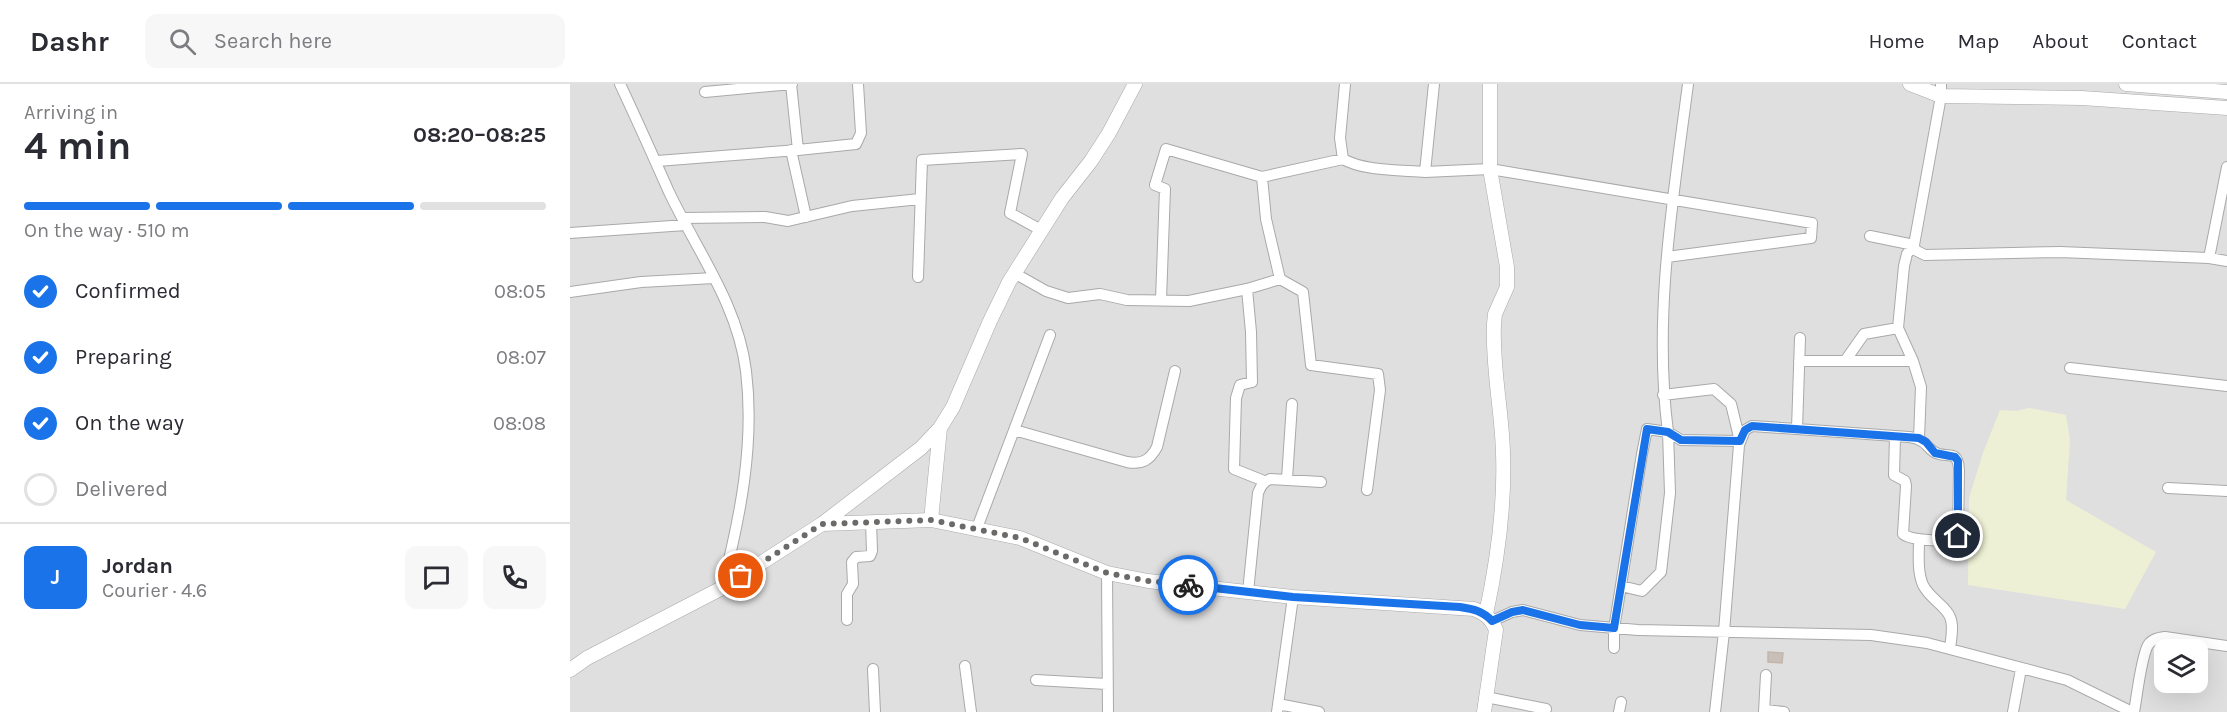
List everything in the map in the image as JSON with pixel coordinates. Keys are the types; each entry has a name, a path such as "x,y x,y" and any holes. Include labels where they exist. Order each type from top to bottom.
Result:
{"street":[{"path":"620,84 685,222 729,306 746,371 748,408 742,496 738,524 722,588"},
{"path":"705,92 792,84 795,150 806,217"},
{"path":"657,161 856,144 861,133 858,84"},
{"path":"570,670 587,658 722,588 822,524 921,448 940,428 953,407 990,321 1014,273 1062,198 1091,161 1135,84"},
{"path":"1345,84 1340,138 1343,159 1350,164 1425,172 1490,169 1812,223 1811,238 1667,257"},
{"path":"1425,172 1434,84"},
{"path":"1489,618 1504,483 1494,324 1495,314 1507,287 1507,267 1490,169 1490,84"},
{"path":"1621,586 1642,591 1661,572 1670,493 1668,432 1663,395 1662,326 1673,198 1688,84"},
{"path":"1910,84 1941,90 2227,108"},
{"path":"2126,84 2227,92"},
{"path":"1919,438 1921,387 1899,328 1904,266 1907,254 1914,245 1941,90"},
{"path":"1161,300 1165,189 1155,185 1166,149 1263,177 1343,159"},
{"path":"918,277 922,160 1022,154 1010,213 1041,230"},
{"path":"2209,258 2227,167"},
{"path":"1263,177 1266,219 1280,279"},
{"path":"570,232 765,217 788,221 852,207 920,199"},
{"path":"1870,236 1914,245"},
{"path":"1914,245 1915,250 1925,255 2061,252 2209,258 2227,261"},
{"path":"1014,273 1046,291 1068,297 1100,294 1127,300 1189,301 1247,289 1280,279 1303,292 1311,365 1378,374 1380,390 1367,490"},
{"path":"570,292 640,282 714,278"},
{"path":"1247,289 1252,382 1240,385 1236,398 1234,469 1264,481"},
{"path":"1845,361 1864,334 1899,328"},
{"path":"977,528 1050,335"},
{"path":"1797,429 1800,338"},
{"path":"1799,361 1913,361"},
{"path":"2070,368 2227,386"},
{"path":"1014,430 1126,462 1136,464 1145,461 1152,456 1157,447 1175,371"},
{"path":"1663,395 1714,389 1731,404 1740,441 1715,712"},
{"path":"1287,480 1292,404"},
{"path":"1740,441 1745,430 1752,426 1895,436 1919,438 1926,442 1935,453 1955,457 1958,461 1958,536 1956,540 1919,539 1906,537 1903,534 1906,486 1905,481 1894,475 1895,436"},
{"path":"931,520 940,428"},
{"path":"1614,648 1614,628 1647,429 1668,432 1681,440 1740,441"},
{"path":"1248,592 1258,493 1264,481 1270,478 1320,482"},
{"path":"2168,488 2227,491"},
{"path":"822,524 931,520 1020,538 1107,573 1148,581 1293,597 1474,609 1489,618 1496,630 1484,712"},
{"path":"847,620 848,594 853,584 852,562 856,557 870,556 872,551 871,522"},
{"path":"1919,539 1919,568 1924,587 1950,617 1952,629 1950,649"},
{"path":"1107,573 1108,712"},
{"path":"1293,597 1277,708 1319,712"},
{"path":"1489,618 1523,610 1580,625 1614,628 1871,635 1927,643 2067,680 2133,712 2145,656 2149,644 2156,639 2165,637 2227,646"},
{"path":"965,666 971,712"},
{"path":"873,669 875,712"},
{"path":"2013,712 2021,669"},
{"path":"1766,675 1764,711 1784,712"},
{"path":"1036,680 1107,684"},
{"path":"1486,697 1546,709"}],"shaded area":[{"path":"570,84 2227,84 2227,712 570,712"}],"green space":[{"path":"2029,408 2066,415 2070,440 2066,500 2156,552 2125,609 1968,585 1969,498 1983,453 2000,410 2016,411"}],"building":[{"path":"1768,652 1783,653 1782,663 1768,662"}],"way so far":[{"path":"741,576 822,524 931,520 1020,538 1107,573 1148,581 1188,585"}],"route":[{"path":"1188,585 1293,597 1460,607 1486,614 1492,621 1506,614 1523,610 1580,625 1614,628 1647,429 1668,432 1681,440 1740,441 1745,430 1752,426 1919,438 1926,442 1935,453 1955,457 1958,461 1958,536"}]}
